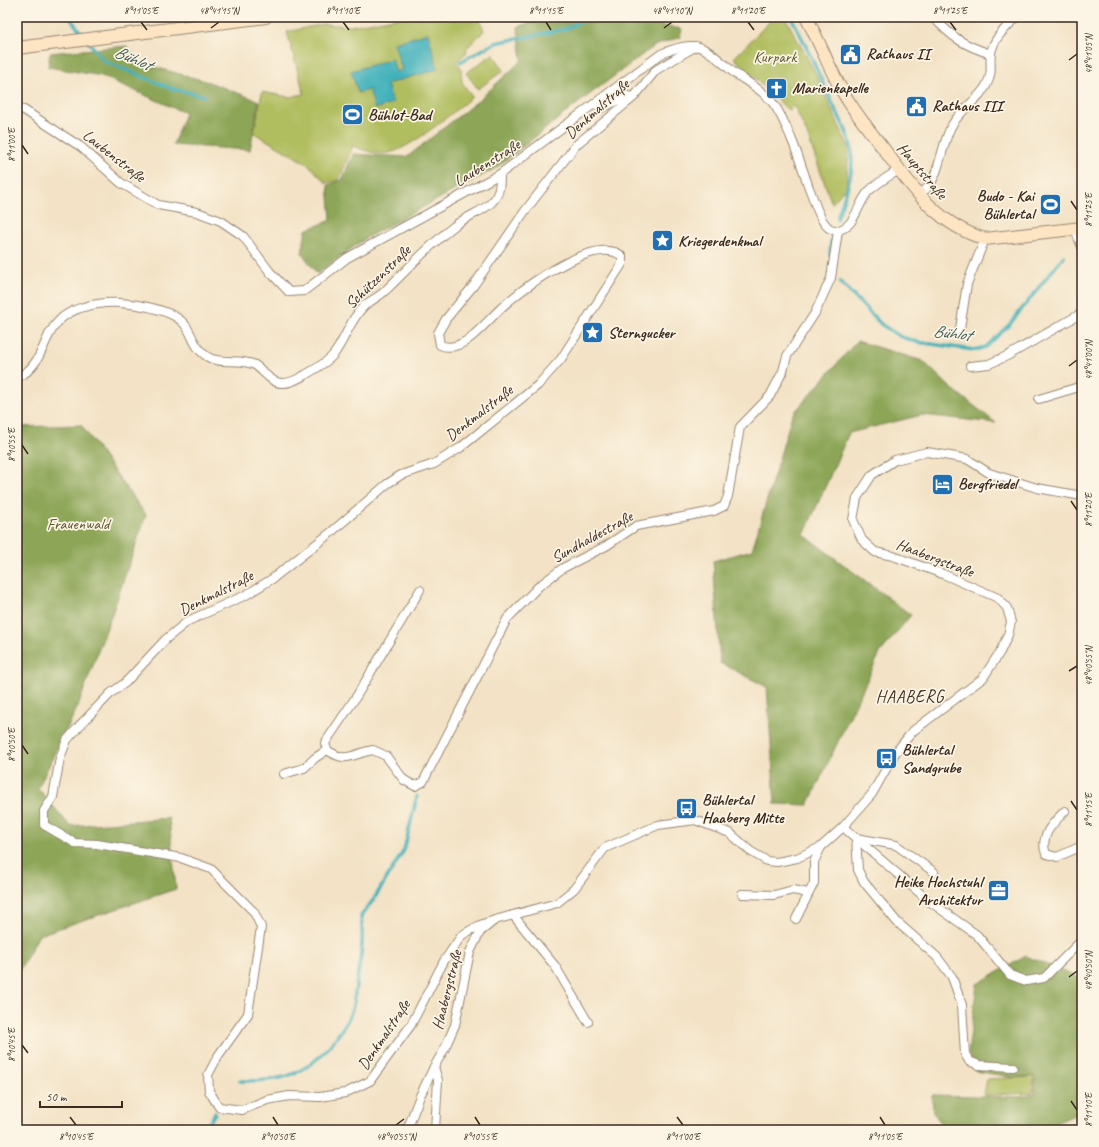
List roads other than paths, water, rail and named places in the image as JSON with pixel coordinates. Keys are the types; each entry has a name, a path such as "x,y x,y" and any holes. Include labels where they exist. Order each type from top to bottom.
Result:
{"main road":[{"path":"17,48 260,17"},
{"name":"Hauptstraße","path":"806,17 844,94 899,170 927,205 948,221 970,234 985,239 1079,228"}],"street":[{"path":"933,17 951,36 970,47 991,54"},
{"path":"919,195 928,187 951,126 959,114 986,86 992,71 991,54 997,37 1017,17"},
{"name":"Laubenstraße","path":"17,108 24,110 81,147 121,183 158,205 197,212 221,221 243,236 270,272 289,292 304,291 347,258 500,174 661,54 682,46 696,46"},
{"path":"696,46 710,51 733,72 770,99 777,109 787,130 815,205 824,223 830,230 838,230 850,224 869,191 899,170"},
{"name":"Denkmalstraße","path":"495,920 480,925 462,935 444,961 411,1026 370,1081 345,1092 320,1097 288,1096 267,1100 242,1110 219,1107 210,1091 208,1075 218,1056 248,1014 261,927 254,912 211,869 181,858 97,844 75,843 44,825 44,811 53,797 60,758 68,740 80,724 111,693 125,682 166,638 188,620 246,595 272,579 330,534 387,484 401,475 434,464 460,448 538,385 561,359 622,264 622,256 616,251 602,251 578,258 555,269 508,301 467,340 456,346 446,348 440,345 438,333 446,318 474,285 525,211 577,144 634,97 656,70 696,46"},
{"path":"594,105 600,108 628,96 634,97"},
{"name":"Schützenstraße","path":"17,378 33,367 50,331 62,316 78,307 100,303 135,305 156,309 175,316 186,326 194,344 205,356 220,360 237,361 255,365 266,376 284,383 297,380 320,366 334,354 353,319 365,306 384,291 429,248 457,224 492,202 500,189 500,174"},
{"path":"1079,228 1082,247"},
{"name":"Sundhaldestraße","path":"327,750 339,758 352,757 373,750 386,756 404,780 416,786 423,782 507,619 539,586 563,568 606,546 636,526 714,511 724,506 728,496 740,427 770,396 783,371 786,356 815,313 831,278 838,230"},
{"path":"959,334 967,284 985,239"},
{"path":"970,366 989,364 1009,355 1082,313"},
{"path":"1039,399 1082,386"},
{"name":"Haabergstraße","path":"407,1130 434,1067 445,1048 455,1025 470,952 480,932 495,920 557,904 574,889 605,848 658,825 695,820 730,833 750,851 767,861 777,862 796,858 821,847 844,827 872,794 894,753 913,731 983,678 1000,652 1011,622 1007,608 998,598 935,572 892,556 876,552 862,540 853,520 857,498 872,475 894,460 927,452 967,459 989,473 1037,488 1082,496"},
{"path":"284,774 304,768 314,758 327,750 325,743 329,735 356,697 420,590"},
{"path":"1065,811 1048,830 1044,844 1046,854 1057,857 1082,846"},
{"path":"844,827 898,876 929,901 977,935 1010,975 1026,981 1044,978 1082,940"},
{"path":"856,838 896,845 934,872"},
{"path":"856,838 858,870 864,882 897,922 937,957 952,977 962,1005 965,1054 969,1061 979,1065 1013,1067"},
{"name":"Haabergstraße","path":"796,919 814,883 814,862 821,847"},
{"path":"742,894 774,895 793,890 808,893"},
{"path":"513,915 555,966 588,1022"},
{"path":"434,1067 438,1080 435,1130"}],"water":[{"path":"428,33 438,69 387,84 393,103 375,109 369,90 358,93 351,71 392,59 396,72 402,70 394,43"}],"waterway":[{"name":"Bühlot","path":"69,17 84,36"},
{"name":"Bühlot","path":"460,62 495,43 566,29 589,17"},
{"name":"Bühlot","path":"791,17 807,48 850,142 852,157 851,172 837,219"},
{"name":"Bühlot","path":"88,41 104,61 173,89 205,96"},
{"name":"Bühlot","path":"830,255 831,241"},
{"name":"Bühlot","path":"840,282 882,325 899,336 917,342 974,350 986,347 1010,324 1064,256"},
{"path":"240,1081 270,1080 283,1077 305,1068 326,1050 344,1026 350,1016 360,963 362,948 361,916 374,899 404,850 417,796"},
{"path":"205,1130 215,1113"}],"place":[{"name":"Rathaus II","path":"850,54"},
{"name":"Marienkapelle","path":"776,88"},
{"name":"Rathaus III","path":"916,106"},
{"name":"Bühlot-Bad","path":"353,115"},
{"name":"Budo - Kai Bühlertal","path":"1050,205"},
{"name":"Kriegerdenkmal","path":"663,241"},
{"name":"Sterngucker","path":"592,333"},
{"name":"Bergfriedel","path":"942,484"},
{"name":"Bühlertal Sandgrube","path":"887,759"},
{"name":"Bühlertal Haaberg Mitte","path":"687,809"},
{"name":"Heike Hochstuhl Architektur","path":"998,891"}],"district":[{"name":"HAABERG","path":"910,696"}],"park label":[{"name":"Kurpark","path":"775,57"},
{"name":"Frauenwald","path":"78,524"}]}
